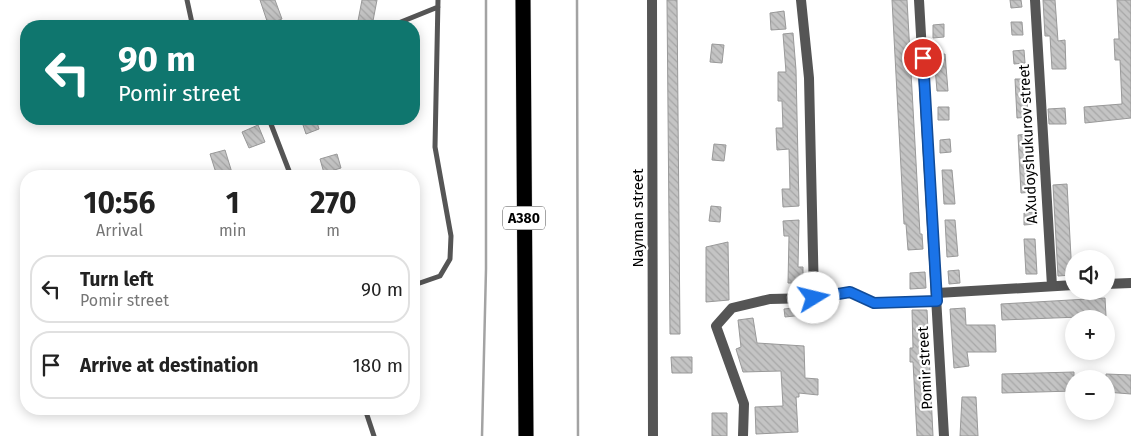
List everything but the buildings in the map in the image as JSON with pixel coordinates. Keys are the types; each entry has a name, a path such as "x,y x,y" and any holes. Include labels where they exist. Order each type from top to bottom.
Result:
{"highway":[{"name":"A380","path":"523,0 526,436"}],"street":[{"name":"Nayman street","path":"652,0 653,436"},
{"path":"800,0 809,78 814,298"},
{"name":"Pomir street","path":"919,0 944,436"},
{"name":"A.Xudoyshukurov street","path":"1035,0 1052,286"},
{"path":"1115,284 1131,283"},
{"path":"743,436 744,404 716,326 732,308 770,300 814,298 850,292 874,303 1065,285"}],"lane":[{"path":"187,0 192,20"},
{"path":"420,283 440,276 450,259 450,236 435,147 438,0"},
{"path":"407,20 438,8"},
{"path":"271,125 289,170"},
{"path":"367,415 374,436"}],"waterway":[{"path":"482,436 486,269 486,0"},
{"path":"577,0 578,436"}],"route":[{"path":"814,298 850,292 874,303 937,301 923,58"}]}
